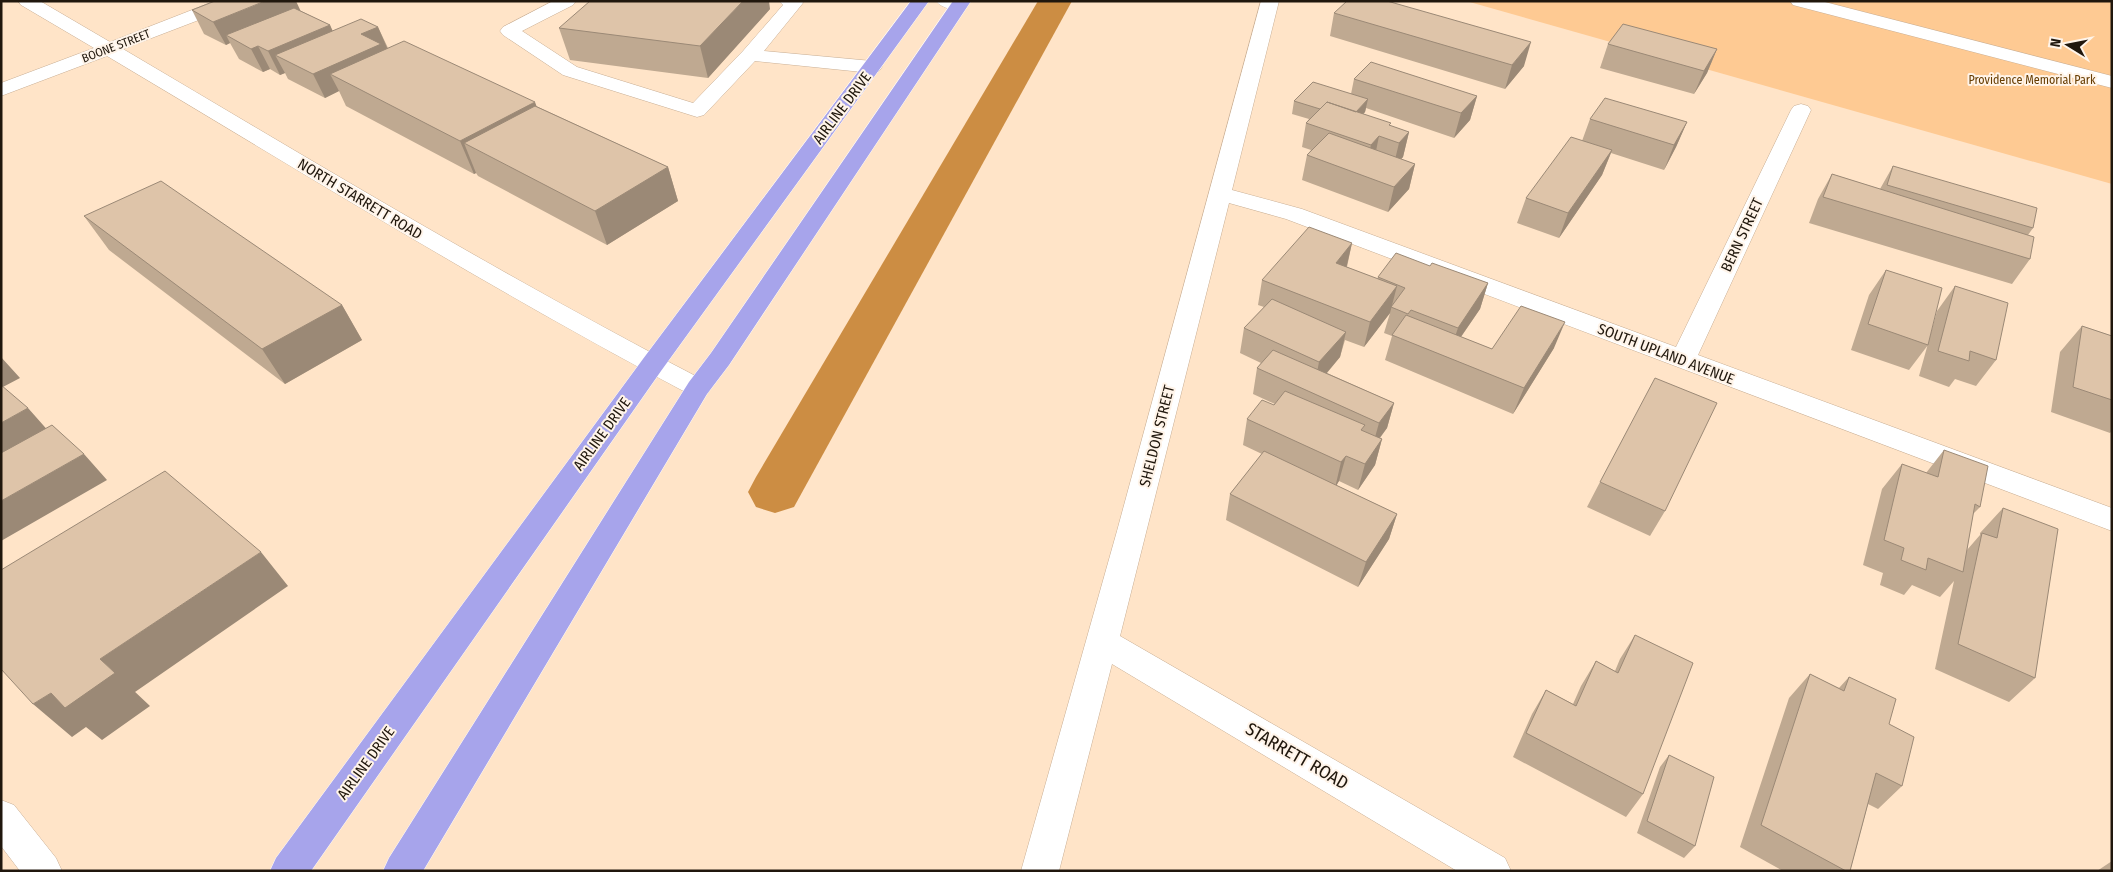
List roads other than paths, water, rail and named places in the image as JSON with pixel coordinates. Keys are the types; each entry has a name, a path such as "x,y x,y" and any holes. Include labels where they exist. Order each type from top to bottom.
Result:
{"highway":[{"name":"AIRLINE DRIVE","path":"289,871 652,365 920,1"},
{"path":"402,871 698,388 720,359 955,3"}],"street":[{"name":"NORTH STARRETT ROAD","path":"27,1 511,289 698,388"},
{"name":"BOONE STREET","path":"1,90 232,1"},
{"path":"567,1 509,31 570,71 697,111 794,3 788,1"},
{"name":"SHELDON STREET","path":"1040,871 1103,642 1270,1"},
{"path":"1799,1 2112,82"},
{"path":"750,54 872,67"},
{"name":"BERN STREET","path":"1683,360 1801,110"},
{"name":"SOUTH UPLAND AVENUE","path":"1219,194 1294,214 2112,520"},
{"name":"STARRETT ROAD","path":"1103,642 1492,871"},
{"path":"1,817 43,871"}],"waterway":[{"path":"775,492 1055,1"}],"park label":[{"name":"Providence Memorial Park","path":"2032,80"}]}
